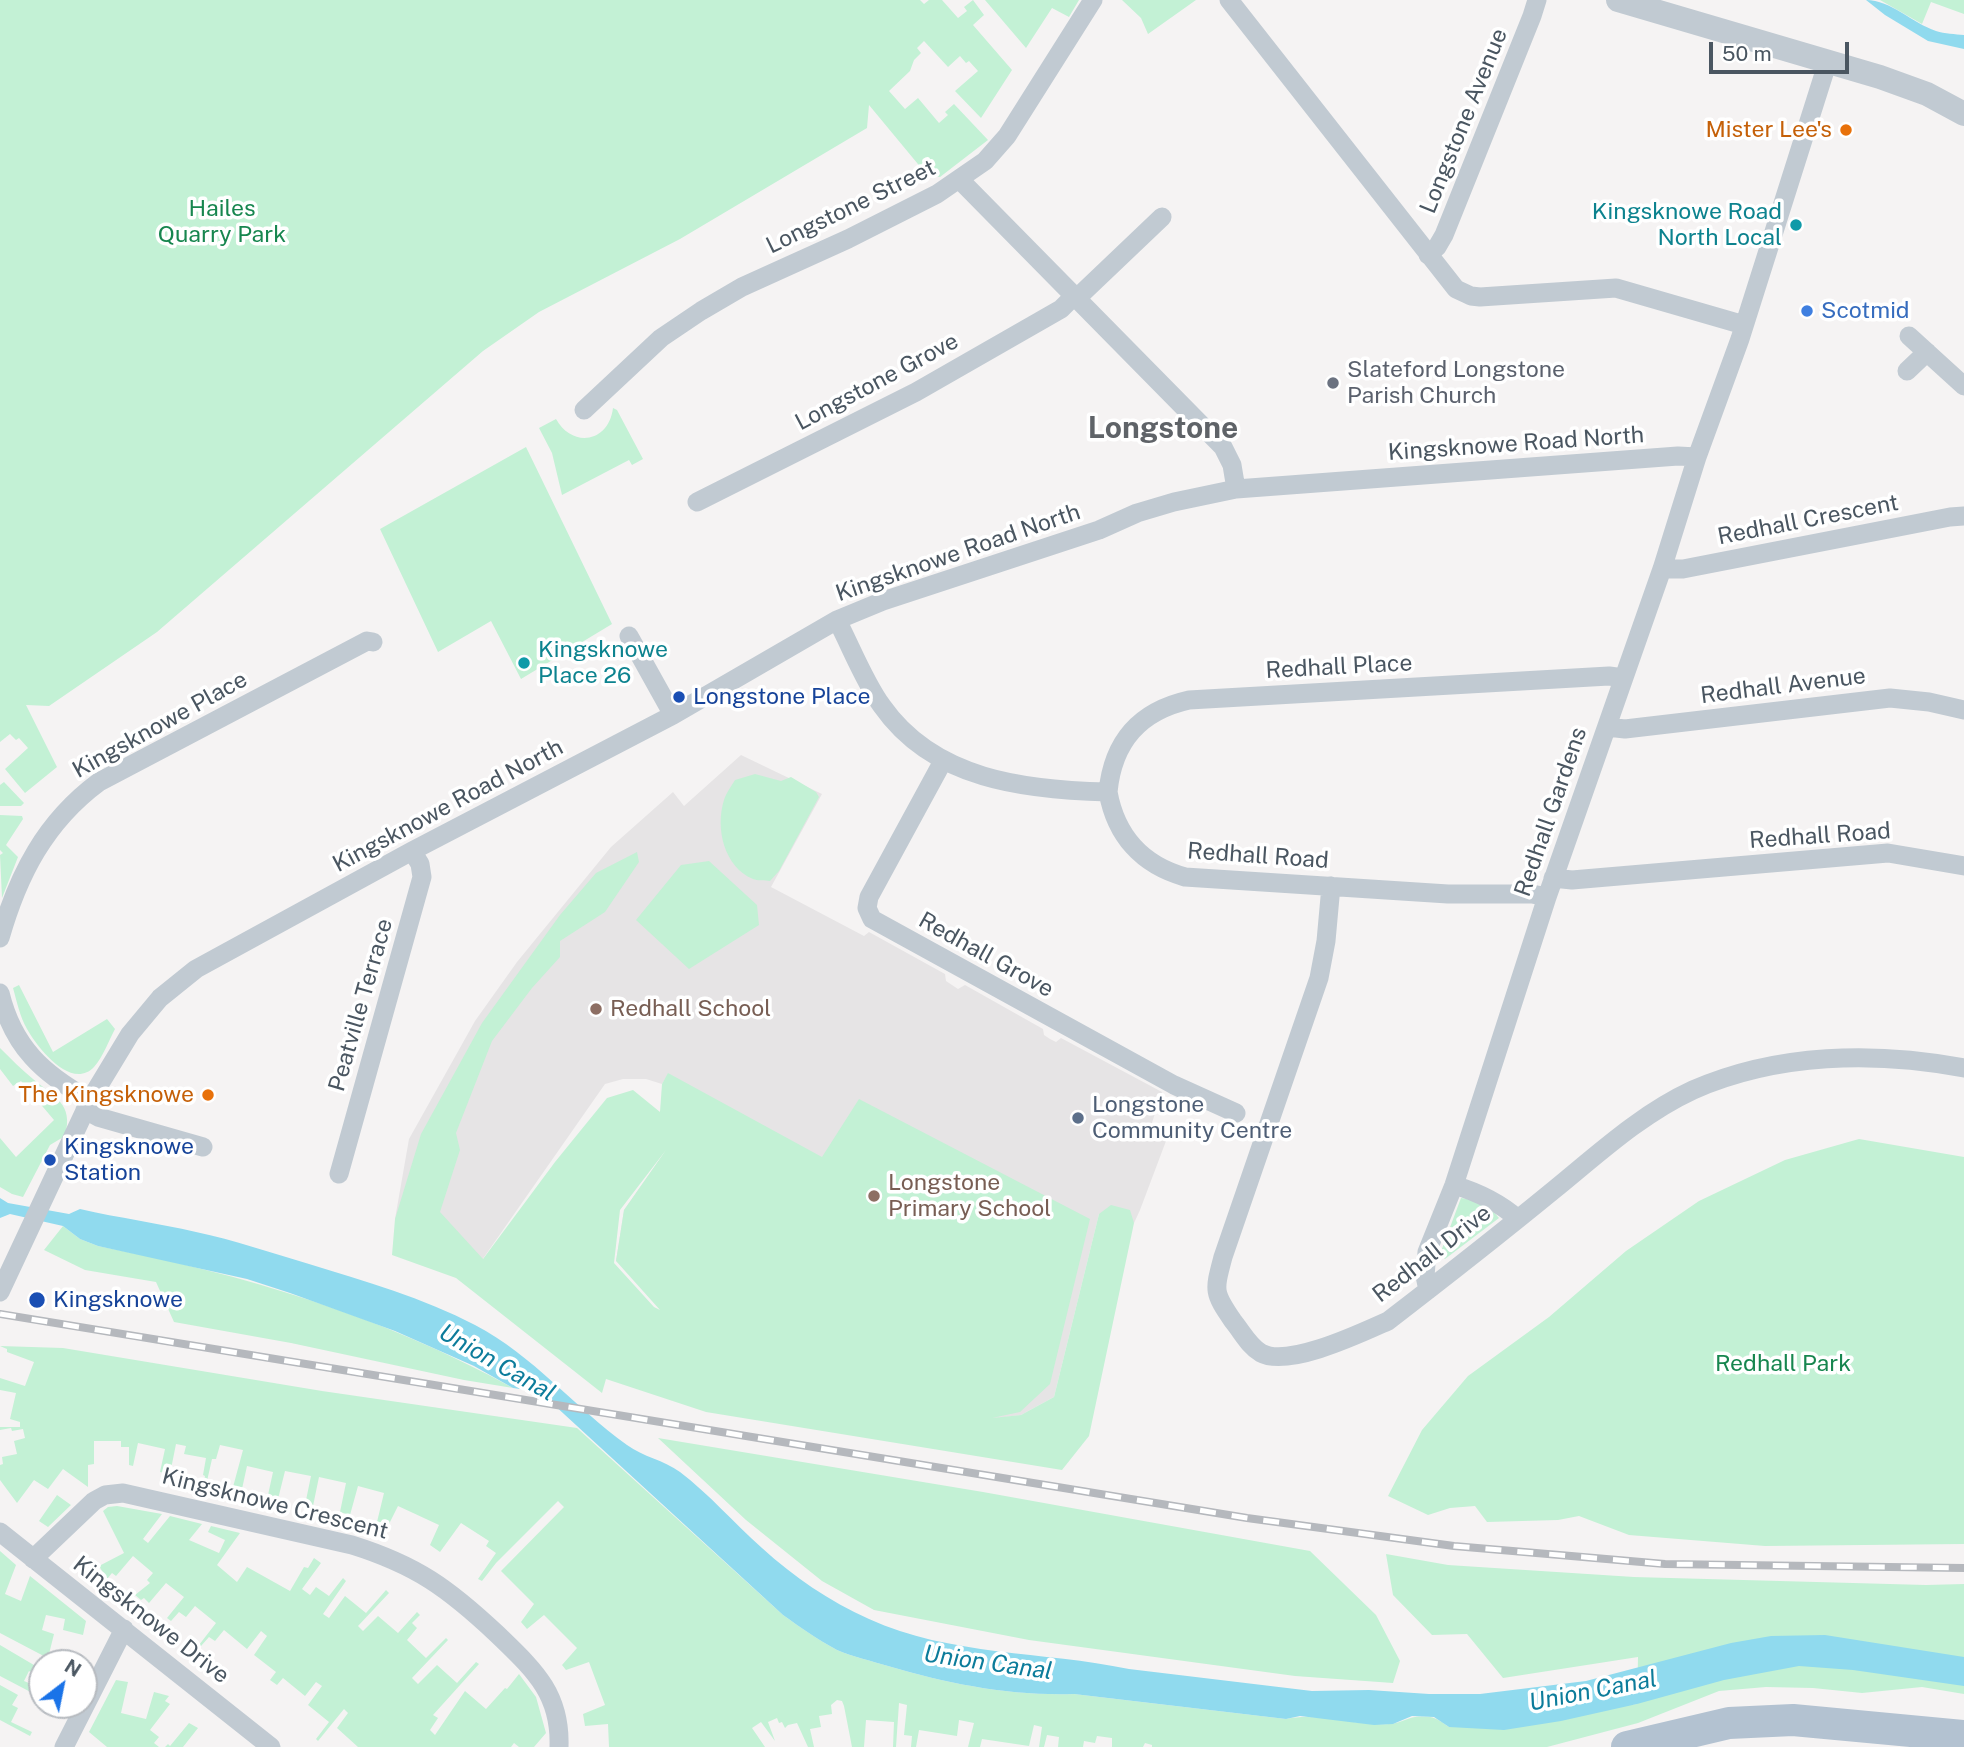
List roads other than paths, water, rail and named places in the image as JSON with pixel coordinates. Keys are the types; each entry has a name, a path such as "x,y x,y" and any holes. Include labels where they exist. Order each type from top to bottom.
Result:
{"main road":[{"path":"1627,1747 1676,1741 1729,1723 1793,1720 1964,1736"}],"street":[{"name":"Longstone Street","path":"584,410 661,338 701,311 742,287 848,239 937,194 985,161 1007,136 1093,0"},
{"path":"1230,0 1456,289 1471,296 1616,288 1744,325"},
{"name":"Longstone Avenue","path":"1428,255 1444,235 1528,28 1536,0"},
{"path":"1618,0 1828,61 1927,94 1964,114"},
{"path":"1697,457 1744,325 1828,61"},
{"path":"960,180 1223,447 1232,466 1236,489"},
{"name":"Longstone Grove","path":"697,502 916,392 1061,309 1163,217"},
{"path":"1909,336 1964,386"},
{"path":"1907,371 1927,352"},
{"name":"Kingsknowe Road North","path":"0,1292 87,1105 130,1034 160,998 196,969 412,851 673,715 837,620 883,601 1099,530 1137,513 1236,489 1678,456 1697,457"},
{"name":"Redhall Gardens","path":"1428,1290 1425,1276 1427,1252 1454,1185 1546,897 1662,569 1697,457"},
{"name":"Redhall Crescent","path":"1662,569 1683,569 1964,516"},
{"path":"837,620 881,706 909,737 943,761 980,776 1015,785 1108,792"},
{"path":"629,636 673,715"},
{"name":"Kingsknowe Place","path":"0,938 31,857 54,823 79,797 99,782 367,641 373,642"},
{"name":"Redhall Place","path":"1108,792 1117,752 1132,730 1158,710 1181,702 1609,676 1624,678"},
{"name":"Redhall Avenue","path":"1607,727 1625,729 1891,698 1929,702 1964,710"},
{"name":"Redhall Grove","path":"943,761 869,897 867,908 872,919 1174,1086 1236,1113"},
{"name":"Redhall Road","path":"1108,792 1115,817 1127,841 1147,860 1185,877 1448,894 1532,894 1546,897"},
{"name":"Peatville Terrace","path":"339,1174 422,877 420,864 412,851"},
{"name":"Redhall Road","path":"1553,878 1572,880 1683,872 1888,853 1964,866"},
{"name":"Redhall Drive","path":"1331,886 1326,941 1319,978 1262,1122 1216,1288 1218,1298 1252,1346 1274,1358 1288,1357 1346,1339 1388,1321 1640,1121 1692,1091 1734,1075 1783,1064 1838,1058 1894,1057 1964,1068"},
{"path":"0,993 5,1026 35,1061 98,1117 194,1149"},
{"path":"1454,1185 1497,1204 1518,1219"},
{"name":"Kingsknowe Crescent","path":"33,1559 94,1501 105,1495 123,1493 339,1542 379,1554 421,1572 443,1587 462,1601 529,1664 552,1699 558,1722 559,1747"},
{"name":"Kingsknowe Drive","path":"0,1532 271,1747"},
{"path":"64,1747 124,1629"}],"water":[{"path":"1866,0 1884,4 1936,31 1964,35 1964,49 1928,41"},
{"name":"Union Canal","path":"0,1198 8,1203 69,1214 80,1209 224,1239 372,1284 455,1315 516,1351 627,1445 680,1472 774,1559 812,1588 869,1619 932,1640 1129,1669 1312,1691 1480,1694 1586,1681 1731,1643 1771,1636 1825,1635 1964,1657 1964,1686 1853,1670 1799,1666 1724,1680 1561,1721 1504,1730 1449,1727 1434,1717 1412,1716 1393,1724 1374,1725 1300,1716 1286,1719 1074,1694 1003,1691 934,1678 837,1650 783,1615 540,1392 513,1388 474,1366 395,1331 247,1279 98,1246 80,1239 63,1226 10,1214 0,1218"}],"railway":[{"path":"0,1314 1247,1518 1454,1546 1665,1564 1964,1568"}],"place":[{"name":"Mister Lee's","path":"1846,130"},
{"name":"Kingsknowe Road North Local","path":"1796,225"},
{"name":"Scotmid","path":"1807,311"},
{"name":"Slateford Longstone Parish Church","path":"1333,383"},
{"name":"Kingsknowe Place 26","path":"524,663"},
{"name":"Longstone Place","path":"679,697"},
{"name":"Redhall School","path":"596,1009"},
{"name":"The Kingsknowe","path":"208,1095"},
{"name":"Longstone Community Centre","path":"1078,1118"},
{"name":"Kingsknowe Station","path":"50,1160"},
{"name":"Longstone Primary School","path":"874,1196"},
{"name":"Kingsknowe","path":"37,1300"}],"district":[{"name":"Longstone","path":"1163,429"}],"park label":[{"name":"Hailes Quarry Park","path":"222,222"},
{"name":"Redhall Park","path":"1783,1364"}]}
